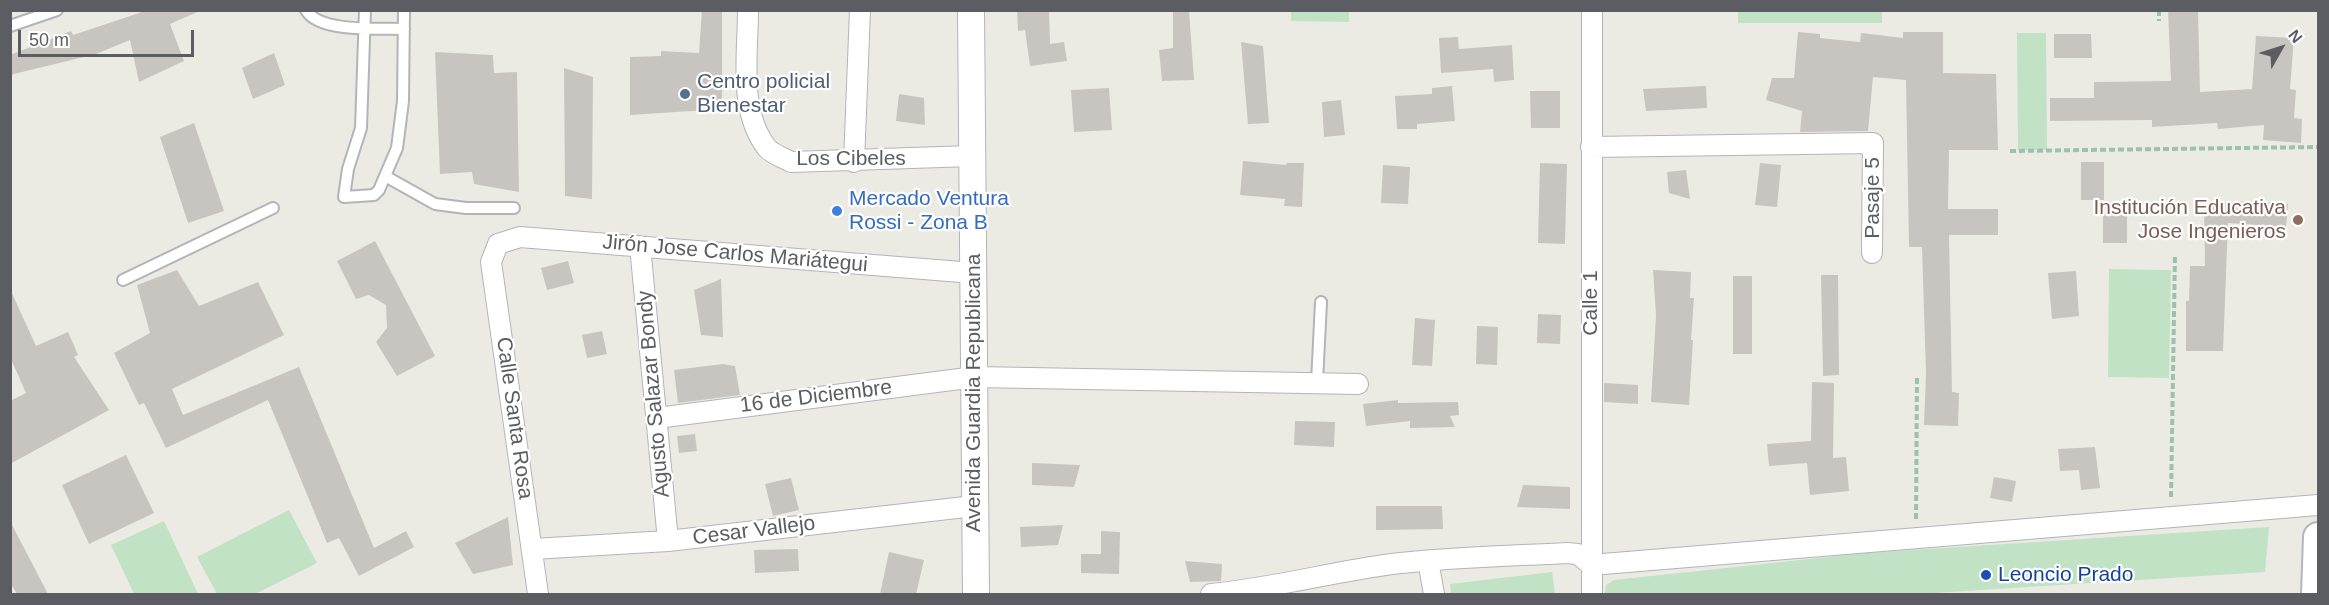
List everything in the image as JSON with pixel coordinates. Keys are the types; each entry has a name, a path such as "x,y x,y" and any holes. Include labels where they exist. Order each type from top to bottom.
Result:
{"main road":[{"path":"2316,594 2319,537"}],"street":[{"name":"Los Cibeles","path":"748,10 748,99 751,122 768,150 791,162 854,162 972,156"},
{"path":"854,162 860,10"},
{"name":"Avenida Guardia Republicana","path":"971,10 976,594"},
{"name":"Calle 1","path":"1592,10 1592,594"},
{"name":"Pasaje 5","path":"1592,147 1873,143 1872,253"},
{"name":"Jirón Jose Carlos Mariátegui","path":"498,244 520,237 974,273"},
{"name":"Calle Santa Rosa","path":"498,244 491,262 538,594"},
{"name":"Agusto Salazar Bondy","path":"640,246 668,541"},
{"name":"16 de Diciembre","path":"657,418 975,377 1358,384"},
{"path":"1211,594 1268,589 1391,564 1428,561 1567,553 1578,554 1591,565 2319,505"},
{"name":"Cesar Vallejo","path":"533,549 668,541 974,506"},
{"path":"1428,561 1434,594"}],"lane":[{"path":"10,26 57,10"},
{"path":"306,10 311,18 319,23 364,28 404,29"},
{"path":"365,10 361,128 348,169 344,197 374,195 397,148 401,113 404,10"},
{"path":"385,176 435,204 466,208 514,208"},
{"path":"123,280 273,208"},
{"path":"1317,382 1321,302"}],"path":[{"path":"2159,10 2159,21"},
{"path":"2010,151 2319,147"},
{"path":"2171,518 2175,254"},
{"path":"1916,538 1917,375"}],"green space":[{"path":"1291,11 1349,11 1349,22 1291,21"},
{"path":"1738,11 1882,11 1882,23 1738,23"},
{"path":"2017,33 2046,33 2047,150 2018,150"},
{"path":"2109,269 2171,270 2169,378 2108,377"},
{"path":"289,510 317,563 255,594 217,594 197,557"},
{"path":"164,521 198,594 134,594 111,545"},
{"path":"2269,527 2265,572 1918,594 1605,594 1606,585 1614,580 1865,553"},
{"path":"1552,572 1555,594 1451,594 1450,584"}],"building":[{"path":"148,10 202,10 170,24 184,61 139,82 130,40 96,54 10,75 10,55 71,31 73,35"},
{"path":"702,10 722,12 722,109 630,115 630,57 661,56 661,51 699,53"},
{"path":"1017,10 1049,10 1050,44 1064,42 1067,61 1030,66 1025,30 1018,31"},
{"path":"1173,10 1189,10 1194,80 1162,81 1159,50 1173,48"},
{"path":"2168,10 2198,10 2200,92 2252,89 2256,36 2294,38 2290,89 2296,90 2294,118 2302,119 2301,143 2263,140 2264,125 2218,129 2217,123 2152,127 2152,120 2050,121 2050,98 2094,98 2094,82 2171,81"},
{"path":"1798,32 1820,34 1820,38 1860,42 1861,33 1903,38 1903,32 1943,32 1943,73 1996,74 1998,150 1949,150 1948,209 1998,209 1998,235 1949,235 1952,392 1959,393 1958,426 1924,425 1926,373 1922,247 1909,247 1906,80 1873,77 1868,131 1800,132 1802,111 1766,100 1772,78 1794,78"},
{"path":"2054,34 2091,34 2092,58 2054,58"},
{"path":"1458,37 1459,49 1512,45 1514,80 1494,82 1493,69 1441,73 1439,38"},
{"path":"1241,42 1263,46 1269,123 1248,124"},
{"path":"435,52 493,55 494,73 517,72 519,192 474,184 472,172 440,174"},
{"path":"274,53 285,85 253,99 242,68"},
{"path":"564,68 593,77 592,199 565,196"},
{"path":"1452,86 1455,121 1417,124 1417,129 1397,129 1395,96 1432,94 1432,88"},
{"path":"1706,86 1707,108 1646,111 1643,89"},
{"path":"1109,88 1112,130 1074,132 1071,90"},
{"path":"1530,91 1560,91 1560,128 1531,128"},
{"path":"899,94 924,98 925,125 896,121"},
{"path":"1341,100 1345,135 1324,137 1322,102"},
{"path":"194,123 224,211 188,223 160,137"},
{"path":"1243,161 1286,165 1287,163 1304,163 1302,207 1284,206 1285,199 1240,195"},
{"path":"2081,162 2104,162 2104,200 2081,200"},
{"path":"1540,163 1567,164 1565,244 1538,243"},
{"path":"1760,163 1781,165 1777,207 1755,205"},
{"path":"1383,165 1410,167 1408,204 1381,203"},
{"path":"1686,170 1690,199 1669,193 1667,172"},
{"path":"2250,201 2288,204 2286,227 2228,223 2223,351 2186,351 2186,301 2189,301 2190,266 2205,266 2204,203"},
{"path":"2103,205 2127,205 2127,243 2103,243"},
{"path":"375,241 435,356 397,376 376,342 387,328 386,305 369,295 356,299 337,261"},
{"path":"568,261 574,283 547,290 541,268"},
{"path":"177,270 199,306 258,282 284,335 172,389 183,415 299,367 374,548 406,531 414,547 359,576 339,538 327,543 268,400 166,448 144,403 139,405 114,353 150,333 137,285"},
{"path":"1653,270 1691,272 1690,298 1694,298 1689,405 1651,402 1656,315"},
{"path":"2076,271 2079,316 2052,319 2048,273"},
{"path":"1821,275 1838,275 1839,375 1823,376"},
{"path":"1733,276 1752,276 1752,354 1733,354"},
{"path":"721,279 723,337 701,335 694,290"},
{"path":"10,289 36,346 68,332 78,355 74,357 109,410 10,464 10,401 26,393 10,357"},
{"path":"1538,314 1561,315 1560,344 1537,343"},
{"path":"1415,318 1435,320 1432,366 1412,365"},
{"path":"1477,326 1498,327 1497,365 1476,364"},
{"path":"602,331 607,354 587,358 582,335"},
{"path":"723,364 735,366 740,395 678,403 674,370"},
{"path":"1812,382 1834,383 1833,458 1846,457 1849,491 1810,495 1807,463 1769,466 1767,444 1811,441"},
{"path":"1604,383 1638,385 1638,404 1604,402"},
{"path":"1398,400 1398,403 1458,402 1459,415 1450,416 1455,427 1410,428 1410,421 1366,426 1363,404"},
{"path":"1295,421 1335,422 1334,447 1294,445"},
{"path":"695,434 697,451 679,453 677,436"},
{"path":"2095,447 2100,488 2081,490 2079,470 2060,471 2058,449"},
{"path":"126,455 154,513 89,544 62,485"},
{"path":"1032,463 1080,465 1074,487 1032,485"},
{"path":"1994,477 2016,481 2012,502 1990,498"},
{"path":"791,478 799,510 773,516 765,484"},
{"path":"1523,485 1570,487 1570,509 1517,507"},
{"path":"1376,506 1442,506 1443,529 1376,530"},
{"path":"508,517 513,565 473,574 455,543"},
{"path":"10,521 48,594 17,594 10,582"},
{"path":"1063,525 1058,545 1021,547 1020,527"},
{"path":"1101,531 1120,532 1119,574 1081,573 1081,554 1101,554"},
{"path":"798,549 799,571 755,573 754,550"},
{"path":"889,552 924,560 916,594 880,594"},
{"path":"1185,561 1222,564 1221,581 1190,582"}],"place":[{"name":"Centro policial Bienestar","path":"685,94"},
{"name":"Mercado Ventura Rossi - Zona B","path":"837,211"},
{"name":"Institución Educativa Jose Ingenieros","path":"2298,220"},
{"name":"Leoncio Prado","path":"1986,575"}]}
